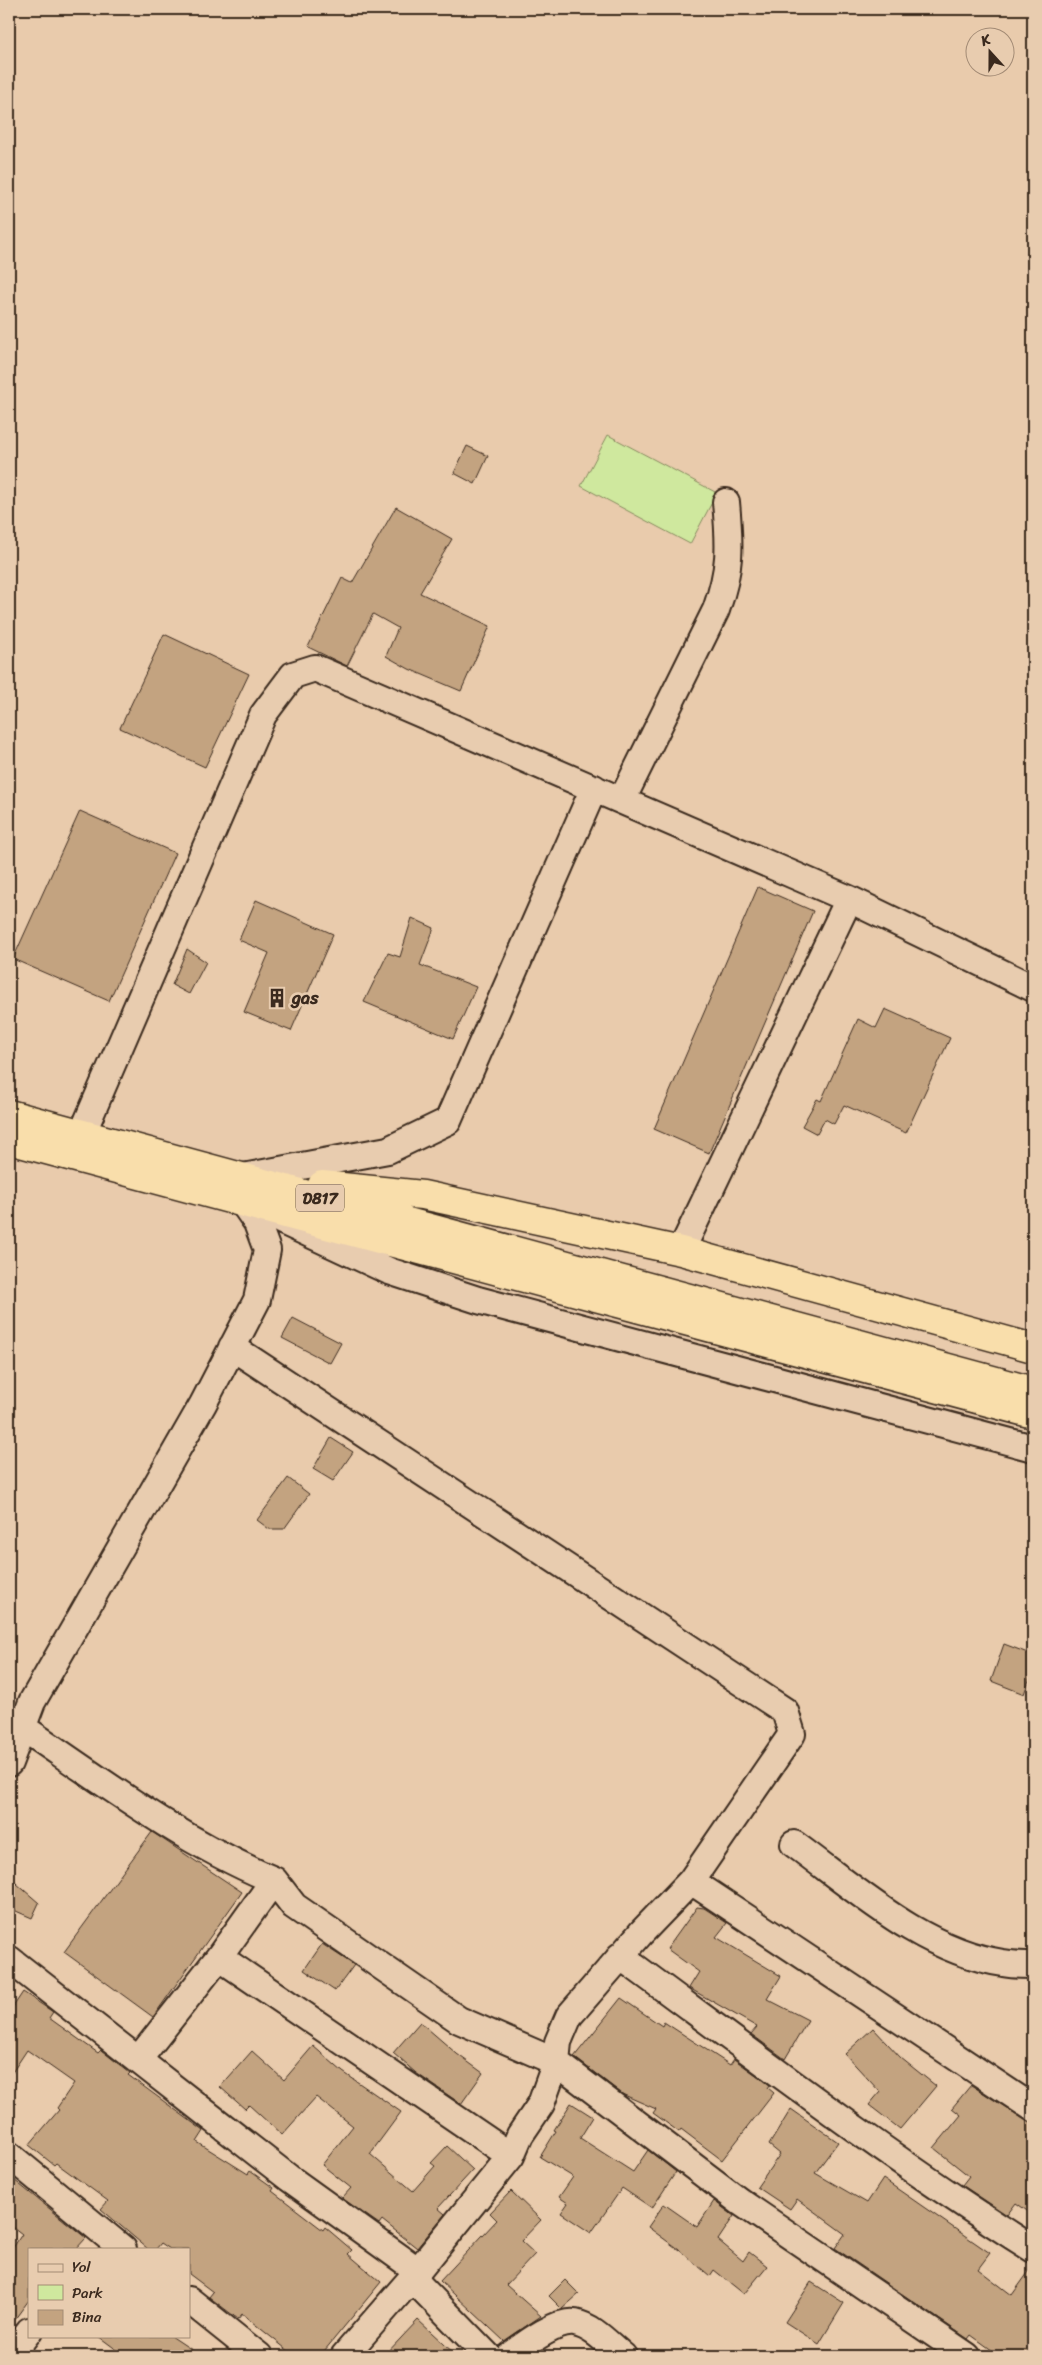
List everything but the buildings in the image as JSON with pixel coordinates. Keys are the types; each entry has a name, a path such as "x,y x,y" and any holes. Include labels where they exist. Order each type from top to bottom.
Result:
{"highway":[{"name":"D817","path":"9,1114 82,1134 243,1190"},
{"name":"D817","path":"9,1140 243,1190 628,1293"},
{"path":"243,1190 423,1195 681,1251 1033,1348"},
{"path":"628,1293 1033,1391"},
{"path":"628,1293 1033,1414"}],"street":[{"path":"622,800 716,610 725,584 730,545 726,502"},
{"path":"82,1134 263,714 292,675 315,668 849,899 1033,988"},
{"path":"243,1190 388,1150 448,1121 594,788"},
{"path":"681,1251 849,899"},
{"path":"9,1763 32,1702 203,1404 257,1300 267,1250 243,1190"},
{"path":"243,1190 388,1271 478,1300 1033,1448"},
{"path":"232,1347 785,1711 792,1734 691,1881 620,1956 569,2016 558,2042 556,2062 541,2104 520,2135 511,2156 415,2274 344,2356"},
{"path":"22,1727 139,1807 244,1868 274,1880 294,1906 459,2020 556,2062 739,2201 967,2356"},
{"path":"794,1844 889,1913 932,1940 967,1954 1003,1964 1033,1965"},
{"path":"138,2060 219,1957 274,1880"},
{"path":"691,1881 1033,2108"},
{"path":"620,1956 880,2147 978,2215 1033,2250"},
{"path":"219,1957 511,2156"},
{"path":"9,1959 415,2274 488,2356"},
{"path":"9,2155 96,2240 120,2248"},
{"path":"190,2301 260,2356"},
{"path":"509,2356 553,2328 574,2323 592,2330 623,2356"},
{"path":"10,2356 28,2332"}],"green space":[{"path":"608,435 717,493 690,544 581,486"}],"place":[{"name":"gas","path":"277,998"}]}
